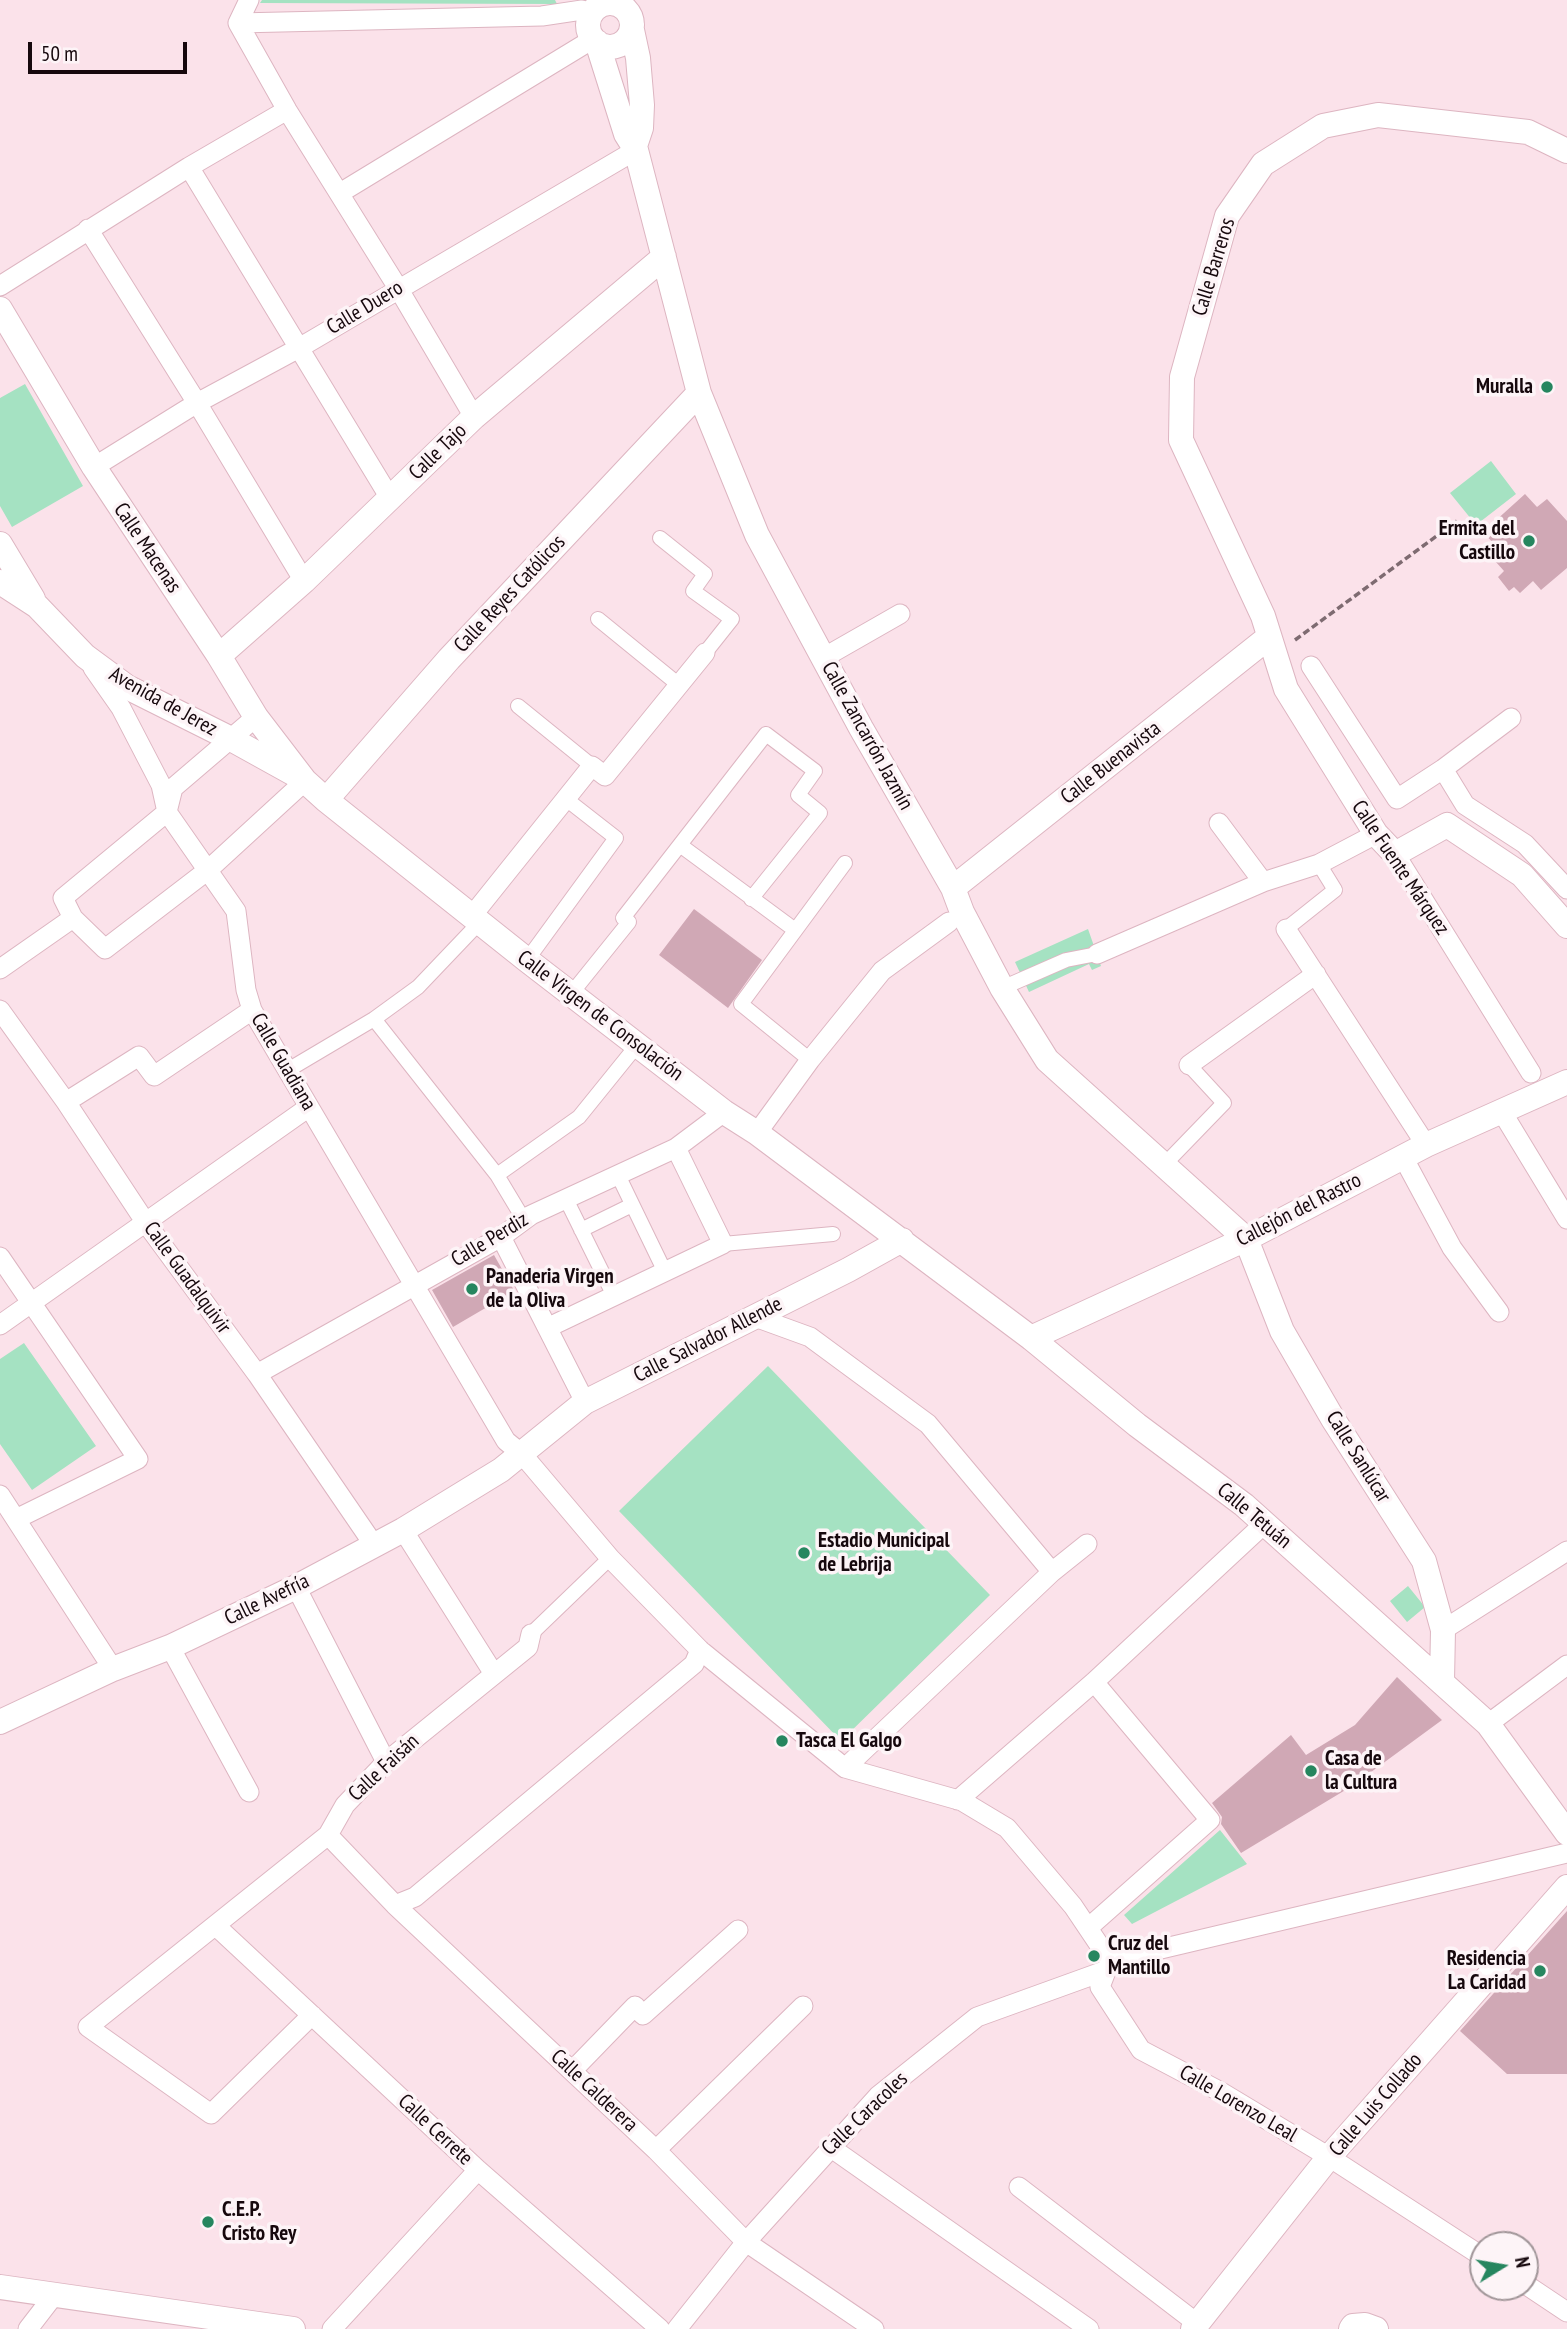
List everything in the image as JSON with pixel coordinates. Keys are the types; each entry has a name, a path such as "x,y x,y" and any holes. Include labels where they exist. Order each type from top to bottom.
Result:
{"street":[{"path":"238,23 248,0"},
{"path":"238,23 602,16"},
{"path":"340,193 602,16"},
{"name":"Calle Zancarrón Jazmín","path":"602,16 626,134 636,148 699,393 757,535 953,888 955,917 1047,1060 1246,1239"},
{"name":"Calle Zancarrón Jazmín","path":"602,16 638,58 642,105 636,148"},
{"path":"238,23 287,110 398,288 474,417"},
{"path":"0,286 189,167 287,110"},
{"name":"Calle Barreros","path":"1269,637 1263,615 1181,440 1182,377 1227,216 1263,164 1323,126 1378,115 1528,132 1567,151"},
{"name":"Calle Duero","path":"94,467 197,403 299,348 636,148"},
{"path":"189,167 390,498"},
{"path":"89,229 304,581"},
{"name":"Calle Tajo","path":"219,656 304,581 474,417 664,257"},
{"name":"Calle Macenas","path":"0,309 94,467 256,716 305,780"},
{"name":"Calle Reyes Católicos","path":"326,800 449,659 699,393"},
{"path":"288,1070 374,1018 418,987 475,920 566,799 599,771 679,685 732,619 693,592 705,574 660,538"},
{"path":"0,544 37,606"},
{"name":"Avenida de Jerez","path":"0,582 37,606 85,656 127,687 305,780"},
{"path":"823,657 900,614"},
{"path":"598,619 679,685"},
{"name":"Calle Fuente Márquez","path":"1269,637 1286,689 1377,834 1395,854 1537,1082"},
{"name":"Calle Buenavista","path":"953,888 1269,637"},
{"name":"Calle Guadiana","path":"85,656 121,708 161,785 167,812 236,911 246,990 252,1010 506,1441 522,1454 610,1559 700,1650 845,1768"},
{"path":"1311,666 1397,799 1443,769 1511,718"},
{"path":"519,706 599,771"},
{"path":"256,716 173,788 167,812 63,898 73,918 105,949 208,870 305,780"},
{"path":"571,995 629,922 623,918 766,734 815,771 798,795 820,813 751,899"},
{"path":"1443,769 1465,805 1525,845 1567,889"},
{"name":"Calle Virgen de Consolación","path":"305,780 326,800 571,995 724,1112 757,1133 902,1240"},
{"path":"527,960 616,838 566,799"},
{"path":"1219,823 1263,882"},
{"path":"1395,854 1447,825 1522,875 1567,926"},
{"path":"1002,988 1066,960 1097,954 1263,882 1319,864 1377,834"},
{"path":"680,845 795,930"},
{"path":"810,1060 741,1004 845,863"},
{"path":"1319,864 1335,890 1286,929 1426,1145"},
{"path":"757,1133 810,1060 882,971 955,917"},
{"path":"0,969 73,918"},
{"path":"1164,1165 1224,1103 1189,1065 1316,974"},
{"name":"Calle Guadalquivir","path":"0,1010 66,1102 146,1223 257,1374 374,1545"},
{"path":"66,1102 139,1056 154,1076 252,1010"},
{"path":"374,1018 497,1175 524,1220"},
{"path":"497,1175 579,1117 638,1044"},
{"name":"Callejón del Rastro","path":"1031,1338 1246,1239 1426,1145 1502,1112 1537,1082 1567,1082"},
{"path":"0,1325 309,1107"},
{"name":"Calle Perdiz","path":"257,1374 501,1237 524,1220 676,1148 724,1112"},
{"path":"1502,1112 1567,1219"},
{"path":"676,1148 723,1244"},
{"path":"1402,1157 1452,1248 1499,1312"},
{"path":"618,1175 664,1272"},
{"path":"566,1199 614,1296"},
{"path":"581,1230 632,1205"},
{"path":"549,1327 723,1244 833,1234"},
{"path":"501,1237 585,1402"},
{"name":"Calle Sanlúcar","path":"1246,1239 1282,1331 1424,1561 1443,1630 1442,1681"},
{"name":"Calle Salvador Allende","path":"522,1454 585,1402 902,1240"},
{"name":"Calle Tetuán","path":"902,1240 1031,1338 1137,1425 1244,1505 1442,1681 1488,1724 1567,1833"},
{"path":"0,1257 138,1459 16,1519"},
{"path":"755,1317 810,1337 928,1424 1052,1572"},
{"name":"Calle Avefría","path":"0,1722 113,1669 170,1647 296,1587 403,1530 501,1470 522,1454"},
{"path":"0,1495 113,1669"},
{"path":"958,1800 1094,1682 1264,1524"},
{"path":"403,1530 494,1674"},
{"path":"845,1768 1052,1572 1087,1544"},
{"path":"1443,1630 1567,1551"},
{"name":"Calle Faisán","path":"312,2015 211,2114 88,2027 328,1835 345,1805 386,1762 528,1647 531,1634 610,1559"},
{"path":"296,1587 386,1762"},
{"path":"170,1647 249,1792"},
{"path":"395,1905 415,1897 694,1664 700,1650"},
{"path":"1488,1724 1567,1665"},
{"path":"1088,1928 1210,1820 1094,1682"},
{"path":"845,1768 958,1800 1007,1828 1073,1906 1109,1965"},
{"name":"Calle Calderera","path":"328,1835 395,1905 656,2150 746,2242 874,2329"},
{"name":"Calle Caracoles","path":"677,2329 746,2242 878,2096 977,2017 1109,1965 1567,1853"},
{"name":"Calle Luis Collado","path":"1199,2327 1329,2157 1567,1887"},
{"name":"Calle Cerrete","path":"216,1926 478,2170 660,2329"},
{"path":"572,2071 635,2006 643,2015 738,1930"},
{"name":"Calle Lorenzo Leal","path":"1109,1965 1100,1987 1141,2050 1221,2092 1329,2157 1469,2248"},
{"path":"656,2150 803,2006"},
{"path":"830,2147 1089,2329"},
{"path":"332,2329 478,2170"},
{"path":"1019,2187 1199,2327"},
{"path":"0,2287 238,2326 293,2329"},
{"path":"1539,2293 1567,2312"},
{"path":"28,2329 55,2294"},
{"path":"1351,2329 1353,2326 1365,2325 1376,2329"}],"path":[{"path":"1296,640 1457,521"}],"green space":[{"path":"262,0 555,0 557,4 260,3"},
{"path":"25,384 83,486 12,527 0,506 0,398"},
{"path":"1491,461 1516,494 1476,525 1450,493"},
{"path":"1088,929 1101,966 1092,970 1089,964 1029,992 1015,962"},
{"path":"24,1343 96,1446 32,1490 0,1444 0,1359"},
{"name":"Estadio Municipal de Lebrija","path":"768,1366 990,1595 841,1741 619,1511"},
{"path":"1408,1586 1425,1607 1407,1622 1390,1601"},
{"path":"1220,1830 1247,1864 1132,1924 1124,1915"}],"building":[{"name":"Ermita del Castillo","path":"1525,494 1537,507 1547,499 1567,521 1567,568 1541,590 1533,581 1520,593 1514,587 1509,591 1498,577 1504,571 1487,552 1495,545 1483,532"},
{"path":"694,909 762,960 728,1008 659,955"},
{"path":"494,1255 516,1294 494,1303 453,1327 432,1290"},
{"name":"Casa de la Cultura","path":"1397,1677 1442,1720 1352,1786 1241,1853 1221,1824 1222,1817 1212,1803 1291,1735 1306,1755 1355,1725"},
{"name":"Residencia La Caridad","path":"1567,1911 1567,2074 1507,2074 1460,2031"}],"place":[{"name":"Muralla","path":"1547,387"},
{"name":"Ermita del Castillo","path":"1529,541"},
{"name":"Panaderia Virgen de la Oliva","path":"472,1289"},
{"name":"Estadio Municipal de Lebrija","path":"804,1553"},
{"name":"Tasca El Galgo","path":"782,1741"},
{"name":"Casa de la Cultura","path":"1311,1771"},
{"name":"Cruz del Mantillo","path":"1094,1956"},
{"name":"Residencia La Caridad","path":"1540,1971"},
{"name":"C.E.P. Cristo Rey","path":"208,2222"}]}
